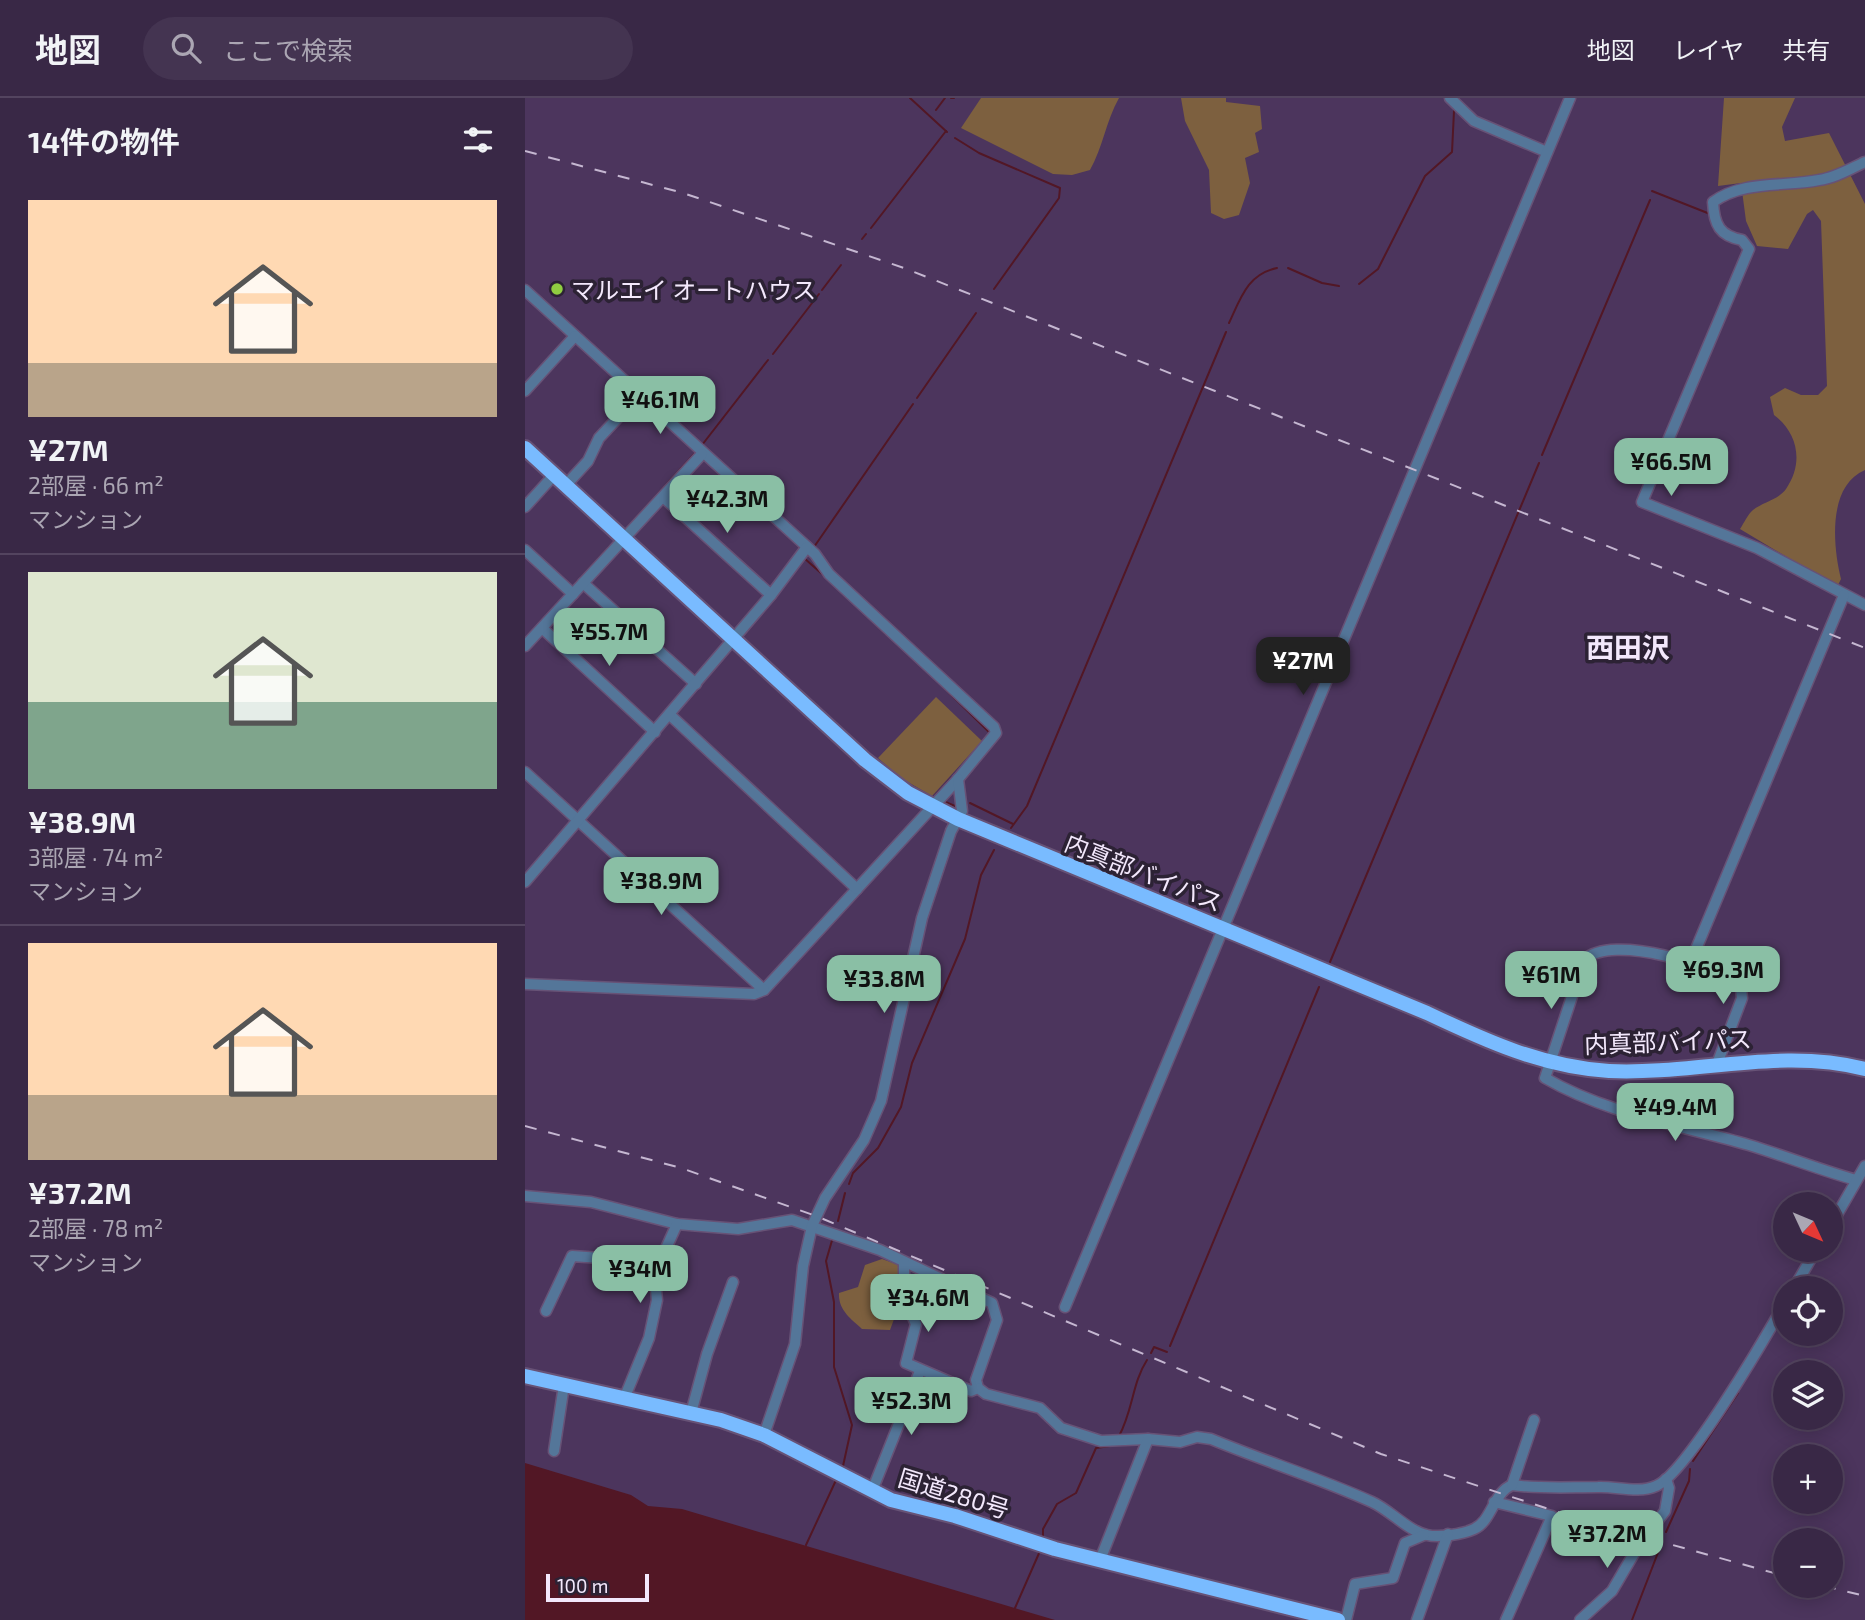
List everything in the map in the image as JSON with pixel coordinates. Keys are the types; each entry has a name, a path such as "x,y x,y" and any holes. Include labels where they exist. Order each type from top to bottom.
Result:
{"highway":[{"name":"内真部バイパス","path":"525,448 865,761 932,807 1482,1039 1550,1063 1610,1071 1811,1060 1865,1069"},
{"name":"国道280号","path":"525,1376 691,1413 764,1435 891,1500 955,1516 1055,1549 1338,1620"}],"street":[{"path":"1450,98 1474,121 1547,152"},
{"path":"1065,1307 1570,98"},
{"path":"1864,602 1844,595 1757,548 1642,502 1749,249 1742,240 1726,237 1717,227 1713,202 1721,196 1751,187 1831,178 1865,162"},
{"path":"525,290 807,547 829,574 994,727 995,737 764,990 754,993 525,984"},
{"path":"525,391 575,336"},
{"path":"566,485 589,461 599,438 639,395"},
{"path":"525,646 702,454"},
{"path":"525,507 554,475"},
{"path":"663,497 771,595"},
{"path":"525,882 734,639 807,547"},
{"path":"525,550 573,594"},
{"path":"583,583 696,684"},
{"path":"1691,961 1844,595"},
{"path":"542,628 655,732"},
{"path":"670,715 857,888"},
{"path":"525,772 764,990"},
{"path":"764,1435 795,1344 803,1266 812,1226 825,1198 874,1121 922,918 940,862 962,811 958,779"},
{"path":"1717,1065 1744,994 1736,985 1691,961 1634,951 1588,956 1580,968 1545,1078 1566,1090 1628,1113 1748,1145 1856,1180"},
{"path":"1843,1203 1865,1166"},
{"path":"527,1198 591,1202 677,1224 739,1228 792,1220 834,1234 987,1299 994,1307 997,1320 977,1374 978,1388 986,1394 1040,1408 1061,1428 1101,1441 1148,1439 1180,1442 1197,1437 1211,1439 1331,1483 1388,1510 1424,1535"},
{"path":"624,1399 649,1338 657,1300 655,1279 659,1262 677,1224"},
{"path":"546,1311 572,1256 659,1262"},
{"path":"904,1262 904,1297 916,1324 905,1361 920,1371 971,1391 978,1388"},
{"path":"691,1413 707,1354 733,1282"},
{"path":"1346,1620 1355,1584 1393,1578 1405,1543 1424,1535 1448,1534 1479,1526 1504,1488 1512,1485 1561,1490 1600,1487 1652,1488 1666,1479 1687,1459 1773,1322"},
{"path":"872,1491 920,1371"},
{"path":"554,1451 564,1385"},
{"path":"1512,1485 1534,1420"},
{"path":"1100,1560 1148,1439"},
{"path":"1580,1620 1612,1591 1639,1545 1665,1511 1669,1488 1666,1479"},
{"path":"1495,1502 1552,1516 1506,1620"},
{"path":"1417,1620 1448,1534"}],"shaded area":[{"path":"981,98 1119,98 1090,170 1072,175 1053,174 961,128"},
{"path":"1181,98 1226,98 1226,102 1260,106 1262,129 1255,133 1259,152 1245,158 1250,183 1239,215 1224,219 1211,213 1209,170 1185,121"},
{"path":"1724,98 1795,98 1782,127 1785,141 1829,133 1865,204 1865,470 1853,478 1844,489 1839,503 1835,535 1841,579 1837,587 1740,529 1753,510 1783,493 1795,469 1796,449 1793,439 1789,430 1774,415 1770,397 1785,388 1801,395 1818,395 1827,386 1821,221 1813,210 1807,214 1788,249 1757,246 1746,221 1741,183 1718,186"},
{"path":"936,697 982,741 932,796 901,778 878,758"},
{"path":"882,1259 899,1265 900,1303 890,1330 862,1329 843,1309 839,1293 858,1287 865,1265"},
{"path":"525,1463 631,1495 648,1506 682,1509 1055,1620 525,1620"}],"waterway":[{"path":"910,98 947,132"},
{"path":"936,110 945,98"},
{"path":"1359,284 1378,269 1425,176 1452,152 1454,111"},
{"path":"871,228 946,131"},
{"path":"955,138 979,153 1060,188 1059,198 994,289"},
{"path":"1652,191 1710,214"},
{"path":"1542,455 1650,200"},
{"path":"862,239 866,234"},
{"path":"822,290 841,265"},
{"path":"1229,323 1252,281 1277,268"},
{"path":"1288,268 1322,283 1339,286"},
{"path":"773,354 819,294"},
{"path":"917,398 976,313"},
{"path":"1011,828 1027,806 1226,332"},
{"path":"702,445 768,360"},
{"path":"814,547 913,404"},
{"path":"625,530 696,452"},
{"path":"1330,962 1539,463"},
{"path":"576,583 610,546"},
{"path":"804,558 830,581"},
{"path":"525,639 563,598"},
{"path":"860,609 886,634"},
{"path":"929,673 990,733"},
{"path":"955,774 964,764"},
{"path":"934,797 952,777"},
{"path":"943,801 955,806"},
{"path":"970,803 1013,824"},
{"path":"849,1184 853,1173 878,1148 901,1107 912,1063 965,939 981,875 994,850"},
{"path":"1170,1346 1319,987"},
{"path":"838,1221 845,1193"},
{"path":"833,1237 826,1261 834,1302 834,1367 852,1425 843,1466"},
{"path":"1151,1353 1154,1347 1167,1352"},
{"path":"1119,1436 1138,1378 1147,1360"},
{"path":"1693,1461 1738,1393"},
{"path":"1043,1538 1043,1529 1057,1504 1076,1493 1096,1448 1110,1446"},
{"path":"1666,1532 1689,1481 1690,1469"},
{"path":"806,1545 837,1478"},
{"path":"1632,1620 1659,1550"},
{"path":"1015,1608 1040,1551"}],"railway":[{"path":"525,151 683,193 904,268 1865,648"},
{"path":"525,1126 681,1168 816,1216 1381,1454 1582,1520 1773,1573"},
{"path":"1843,1591 1865,1596"}],"place":[{"name":"マルエイ オートハウス","path":"557,289"}],"district":[{"name":"西田沢","path":"1628,647"}]}
